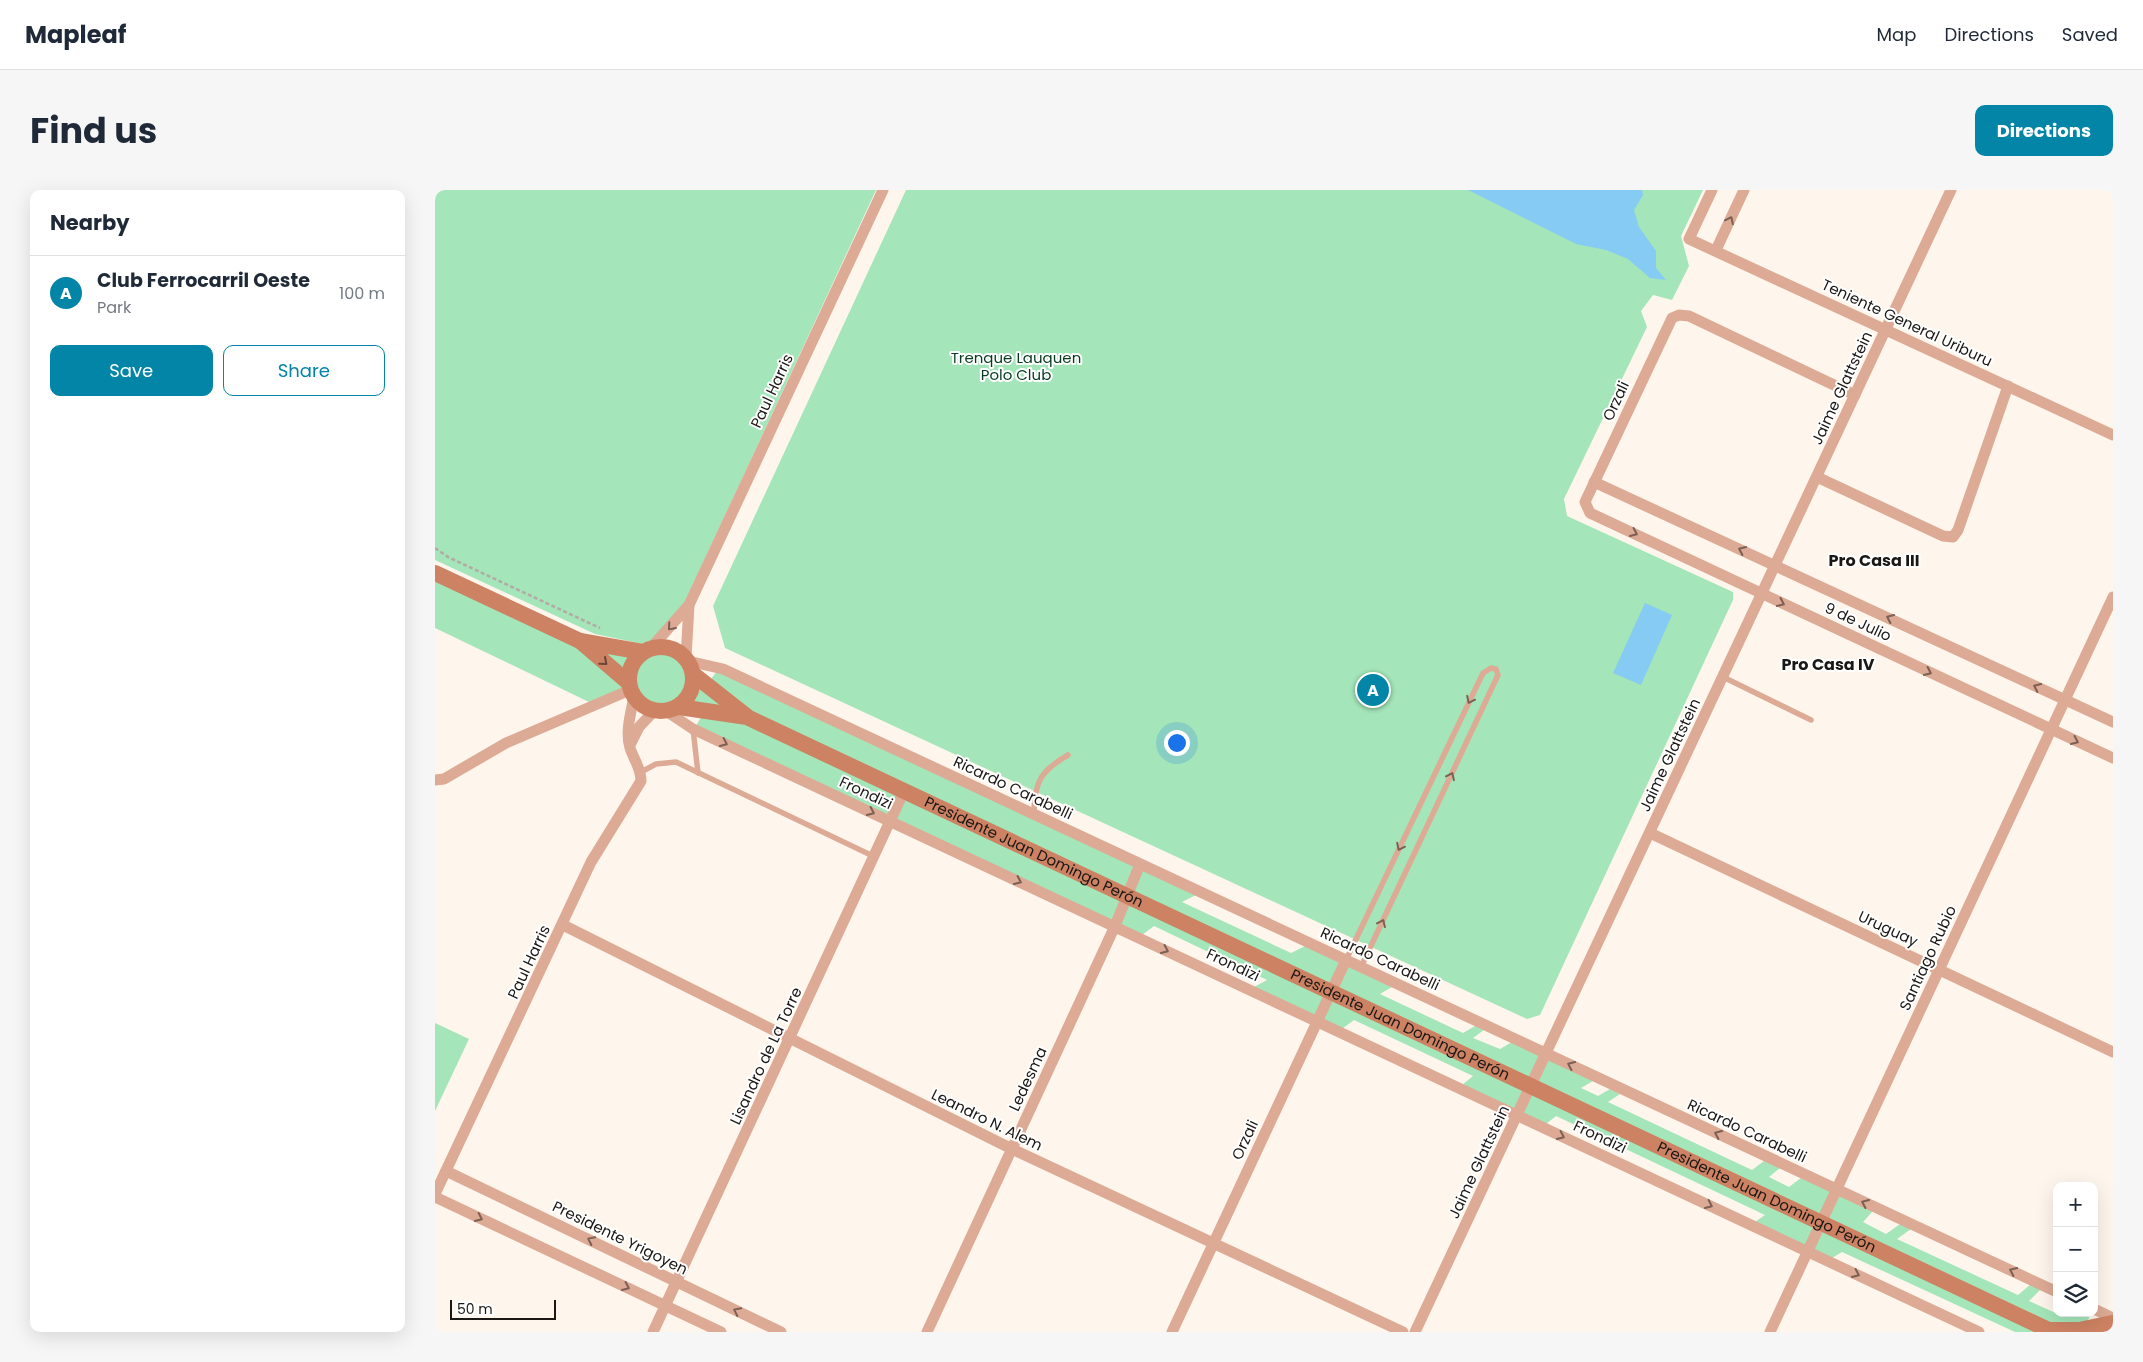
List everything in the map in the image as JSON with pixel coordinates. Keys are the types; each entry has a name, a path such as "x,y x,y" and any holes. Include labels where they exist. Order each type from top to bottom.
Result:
{"main road":[{"path":"435,573 580,641 647,650 670,648 689,664 691,692 666,710 646,708 631,690 580,641"},
{"path":"631,690 631,665 647,650"},
{"name":"Presidente Juan Domingo Perón","path":"689,664 749,718 2052,1331 2079,1330 2113,1323"},
{"name":"Presidente Juan Domingo Perón","path":"666,710 749,718"},
{"path":"2100,1332 2113,1323"}],"street":[{"name":"Paul Harris","path":"647,650 689,605 883,190"},
{"name":"Teniente General Uriburu","path":"1712,190 1689,239 2113,435"},
{"path":"1715,250 1744,190"},
{"name":"Jaime Glattstein","path":"1415,1332 1951,190"},
{"name":"Orzali","path":"1590,513 1585,502 1671,318 1679,315 1689,316 1855,395"},
{"path":"1817,477 1943,536 1953,537 1958,530 2008,386"},
{"name":"9 de Julio","path":"1594,482 2113,722"},
{"name":"9 de Julio","path":"1590,513 2113,758"},
{"name":"Santiago Rubio","path":"1770,1332 2113,597"},
{"name":"Paul Harris","path":"689,605 689,664"},
{"name":"Ricardo Carabelli","path":"689,664 723,668 2053,1290"},
{"path":"435,780 444,779 507,743 631,690 630,746 641,772"},
{"path":"630,746 639,727 666,710"},
{"name":"Frondizi","path":"666,710 693,728 1979,1332"},
{"name":"Paul Harris","path":"435,1195 591,862 641,781 641,772"},
{"name":"Lisandro de La Torre","path":"653,1332 905,791"},
{"name":"Uruguay","path":"1650,833 2113,1052"},
{"name":"Ledesma","path":"927,1332 1115,926 1140,864"},
{"name":"Leandro N. Alem","path":"563,925 1012,1149 1403,1332"},
{"name":"Orzali","path":"1172,1332 1346,960"},
{"name":"Presidente Yrigoyen","path":"446,1171 781,1332"},
{"path":"435,1195 721,1332"},
{"path":"2098,1311 2113,1318"}],"lane":[{"path":"1346,960 1483,673 1491,668 1496,669 1498,675 1361,967"},
{"path":"1723,677 1811,720"},
{"path":"693,728 698,773"},
{"path":"1034,814 1039,778 1067,755"},
{"path":"641,772 657,764 676,762 875,857"}],"path":[{"path":"435,548 448,557 607,632"}],"green space":[{"path":"435,190 876,190 683,606 652,640 643,644 595,634 435,560"},
{"name":"Trenque Lauquen Polo Club","path":"906,190 1703,190 1681,236 1689,266 1672,300 1653,295 1641,311 1647,327 1564,499 1567,516 1733,592 1733,600 1540,1015 1527,1019 725,648 713,606"},
{"path":"435,581 580,649 623,688 589,702 435,628"},
{"path":"603,651 629,656 623,670"},
{"path":"661,653 671,655 679,661 685,669 687,679 685,689 679,697 671,703 661,705 651,703 643,697 637,689 635,679 637,669 643,661 651,655"},
{"path":"717,671 1196,895 1182,902 1291,953 1305,946 1392,987 1380,994 1463,1033 1475,1026 1484,1030 1473,1038 1500,1049 1512,1042 1593,1081 1581,1088 1598,1096 1610,1089 1620,1094 1608,1102 1752,1170 1764,1161 1780,1168 1769,1177 1789,1187 1801,1178 1873,1211 1863,1222 1886,1234 1900,1224 1911,1229 1897,1239 2018,1295 2031,1284 2041,1289 2029,1301 2053,1312 2053,1317 2089,1318 2087,1322 2054,1324 753,712 711,679"},
{"path":"700,688 724,708 693,702"},
{"path":"701,717 748,724 2040,1332 2015,1332 1842,1252 1832,1258 1755,1222 1765,1215 1556,1116 1546,1124 1462,1085 1473,1076 1354,1020 1342,1029 1254,987 1267,980 1154,926 1142,935 696,726"},
{"path":"435,1023 469,1039 435,1111"}],"water":[{"path":"1468,190 1642,190 1643,195 1634,210 1639,227 1656,251 1656,268 1666,280 1650,278 1628,259 1606,250 1576,244"},
{"path":"1645,603 1672,615 1641,685 1613,673"}],"place":[{"name":"Club Ferrocarril Oeste","path":"1373,690"}],"district":[{"name":"Pro Casa III","path":"1874,560"},
{"name":"Pro Casa IV","path":"1828,664"}]}
